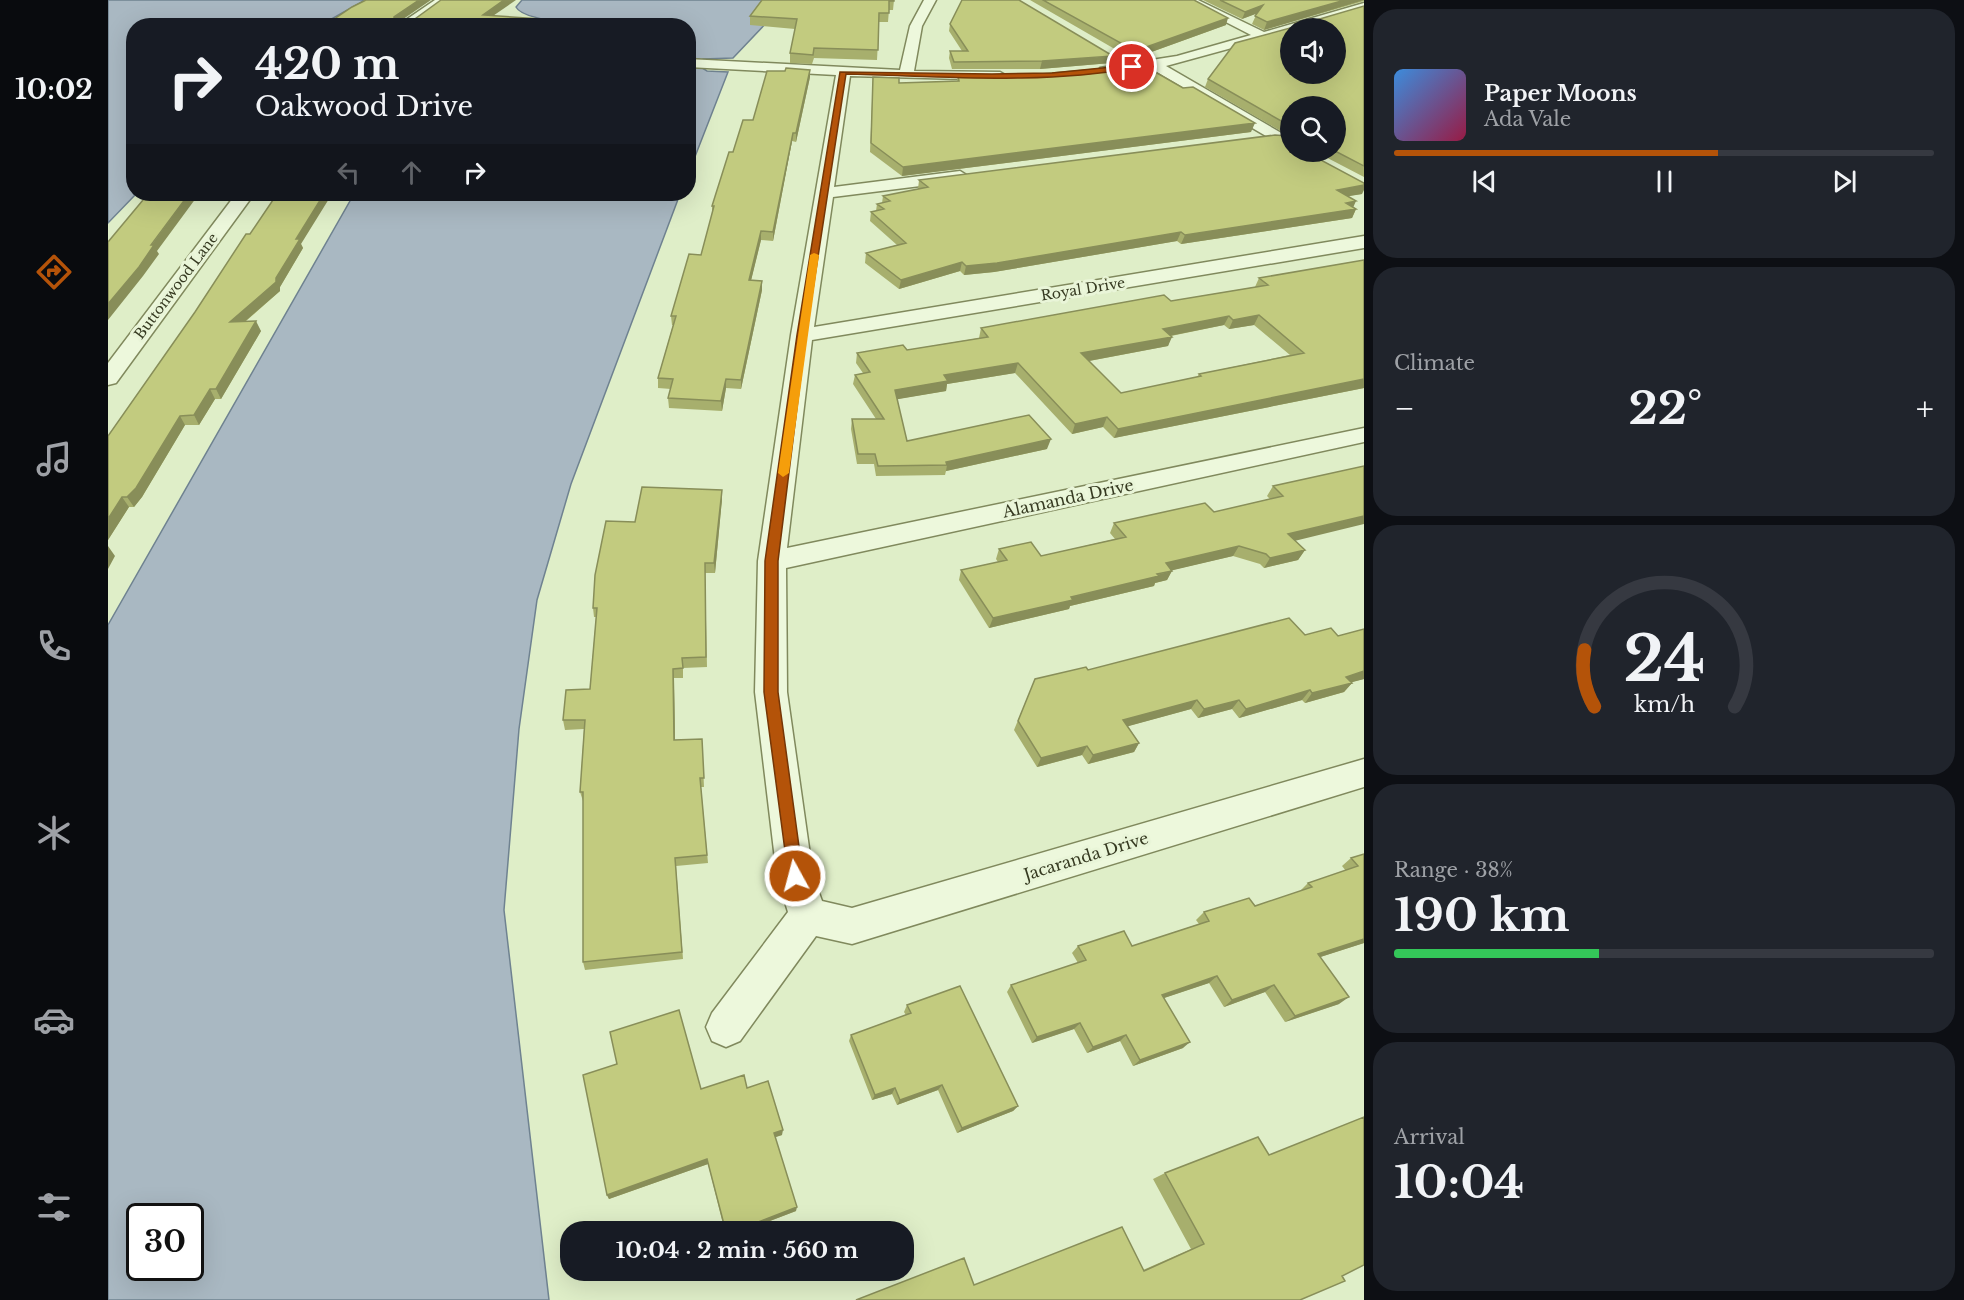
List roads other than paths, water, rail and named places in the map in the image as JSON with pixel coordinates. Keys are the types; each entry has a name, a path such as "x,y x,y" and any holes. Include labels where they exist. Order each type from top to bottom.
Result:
{"street":[{"path":"415,18 443,0"},
{"path":"906,75 915,25 921,11 930,0"},
{"path":"1189,0 1263,36"},
{"path":"1092,72 1153,64 1364,7"},
{"path":"1113,56 1132,67"},
{"path":"696,64 906,75 1012,76"},
{"path":"1153,64 1280,140"},
{"path":"726,1027 808,916 795,876 771,692 772,561 801,335 843,72"},
{"path":"1249,139 1272,136"},
{"path":"824,193 978,174"},
{"name":"Buttonwood Lane","path":"108,378 240,201"},
{"name":"Royal Drive","path":"801,335 1364,242"},
{"name":"Alamanda Drive","path":"772,561 1364,435"},
{"name":"Jacaranda Drive","path":"808,916 852,926 1364,773"}]}
